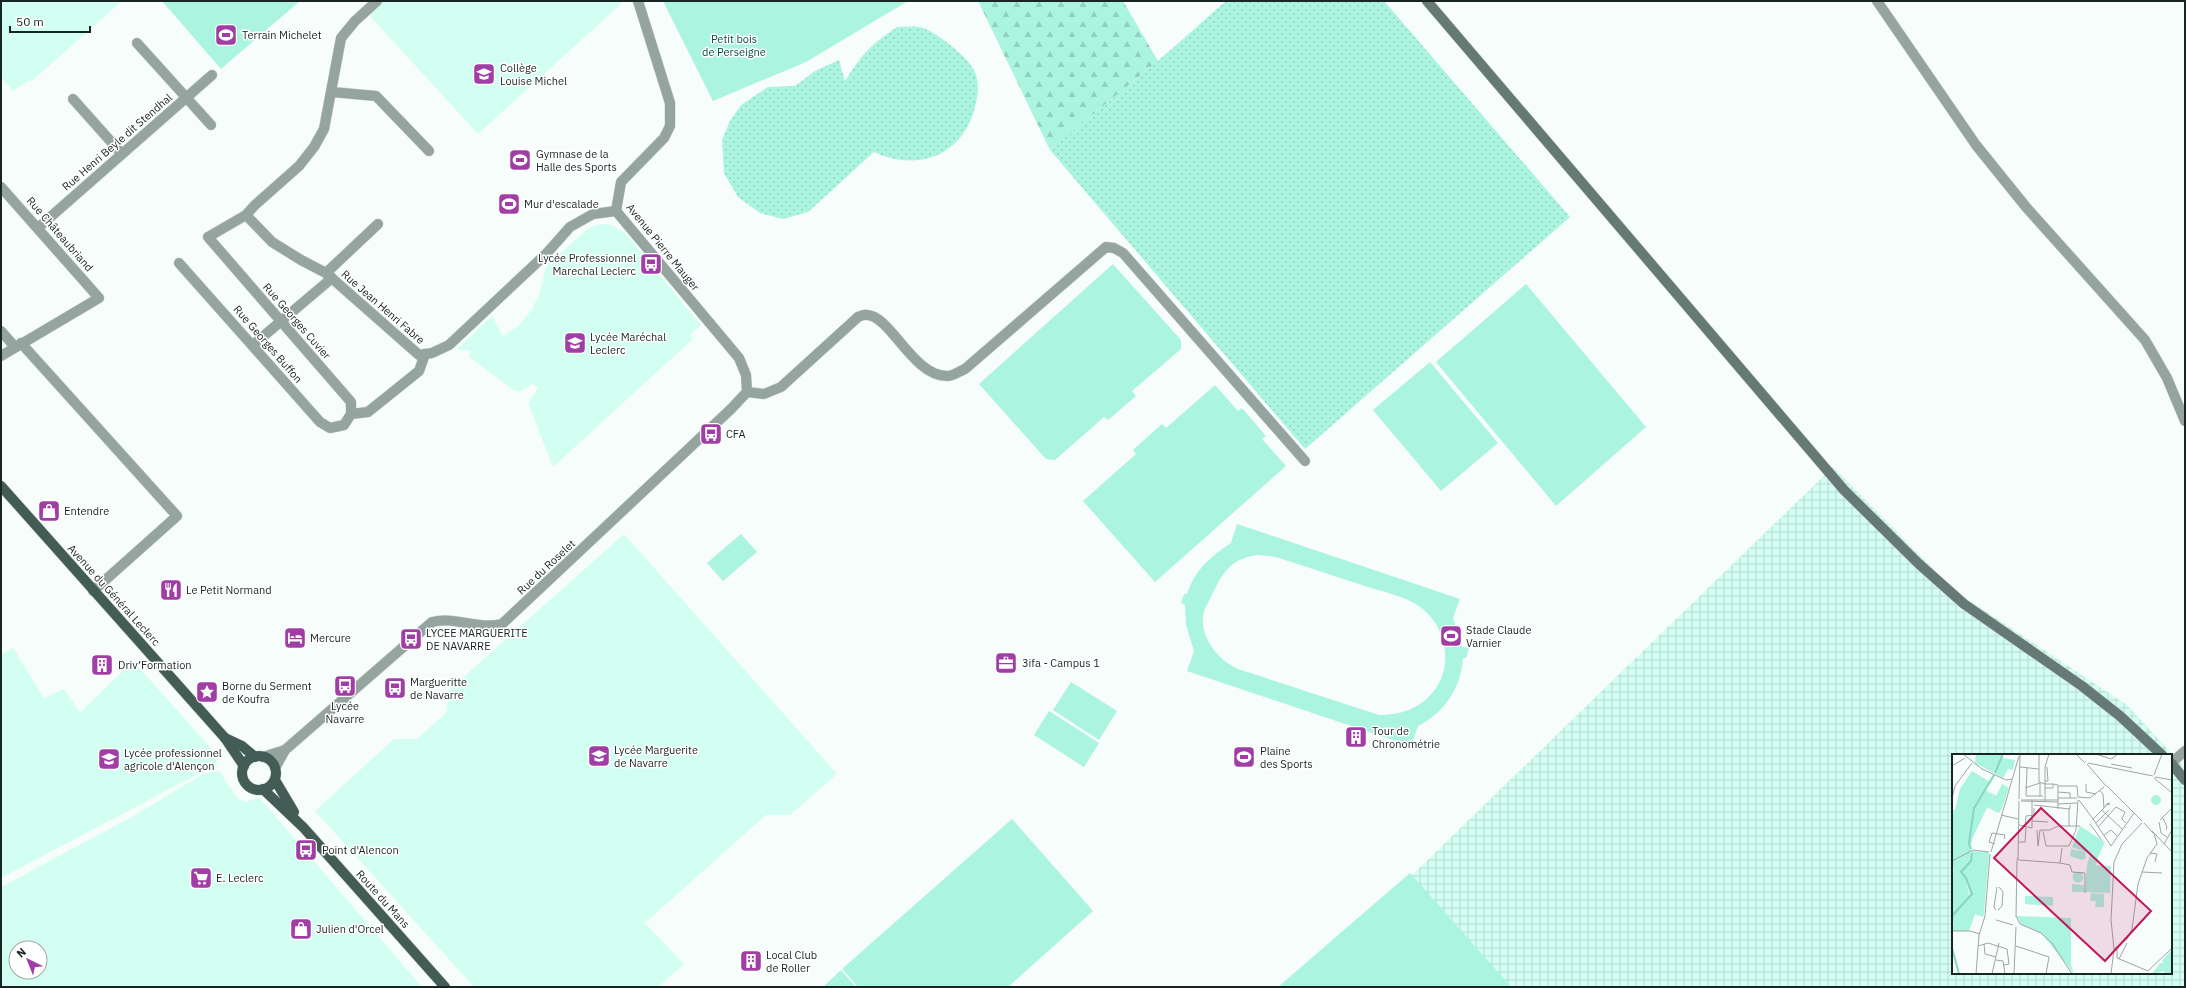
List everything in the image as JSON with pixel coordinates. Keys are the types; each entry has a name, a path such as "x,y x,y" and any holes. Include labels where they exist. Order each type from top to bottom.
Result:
{"main road":[{"path":"1427,1 1844,490 1919,564 1964,604 2082,686 2120,716 2161,754"},
{"name":"Avenue du Général Leclerc","path":"1,486 225,738 244,766"},
{"name":"Avenue du Général Leclerc","path":"225,738 242,746 259,757"},
{"path":"259,757 272,761 276,768 275,780 271,785 264,789 254,789 245,781 243,776 244,766 250,759 259,757"},
{"path":"2172,764 2185,780"},
{"name":"Route du Mans","path":"275,780 303,827"},
{"name":"Route du Mans","path":"264,789 303,827 445,987"}],"street":[{"path":"246,215 255,205 299,166 314,147 324,129 341,38 355,21 377,1"},
{"name":"Avenue Pierre Mauger","path":"638,1 670,103 672,117 670,126 664,138 621,182 616,211 739,358 746,375 747,392"},
{"path":"1877,1 1976,145 2026,207 2145,340 2167,378 2185,421"},
{"path":"137,43 211,125"},
{"name":"Rue Henri Beyle dit Stendhal","path":"39,227 212,75"},
{"path":"332,92 376,96 429,151"},
{"path":"73,99 122,154"},
{"name":"Rue Châteaubriand","path":"1,187 39,227 99,298 18,345"},
{"name":"Rue Jean Henri Fabre","path":"246,215 272,242 329,275 418,355 432,353 449,345 546,254 570,227 593,214 616,211"},
{"name":"Rue Georges Cuvier","path":"246,215 208,237 351,402 351,414"},
{"path":"253,345 281,321 329,275 378,224"},
{"path":"747,392 764,394 781,387 858,317 867,314 880,320 923,366 933,372 948,376 965,370 1106,247 1123,254 1305,461"},
{"name":"Rue Georges Buffon","path":"179,263 320,422 330,428 344,425 351,414"},
{"path":"1,331 18,345 177,516 93,591"},
{"path":"1,356 18,345"},
{"path":"351,414 368,412 419,371 425,354"},
{"name":"Rue du Roselet","path":"276,768 285,750 432,622 444,619 470,625 491,627 502,624 731,409 747,392"},
{"name":"Rue du Roselet","path":"259,757 285,750"},
{"path":"2172,762 2185,751"}],"shaded area":[{"path":"1,1 122,1 32,81 28,81 13,91 1,77"},
{"name":"Collège Louise Michel","path":"383,1 620,1 621,4 478,134 368,14"},
{"name":"Lycée Maréchal Leclerc","path":"605,224 614,226 625,233 701,325 690,335 693,339 553,467 528,403 538,388 533,384 518,392 512,389 469,357 471,350 459,350 458,348 492,316 503,336 518,326 531,311 539,295 546,267 586,230 595,225"},
{"path":"1833,467 1955,591 2127,705 2185,768 2185,987 1508,987 1409,878"},
{"name":"Lycée Marguerite de Navarre","path":"624,534 837,774 790,815 766,815 645,923 684,964 658,987 474,987 315,811 394,739 417,739 446,713 449,690"},
{"name":"Lycée professionnel agricole d'Alençon","path":"13,648 44,698 64,689 80,713 133,661 216,754 217,764 1,878 1,655"},
{"name":"E. Leclerc","path":"219,771 238,799 246,802 259,797 422,987 1,987 1,887 137,814 203,774"}],"green space":[{"name":"Terrain Michelet","path":"162,1 300,1 221,69"},
{"name":"Petit bois de Perseigne","path":"663,1 908,1 806,62 713,101"},
{"path":"978,1 1123,1 1158,61 1050,150"},
{"path":"1226,1 1384,1 1570,217 1305,449 1050,150 1158,61"},
{"path":"897,27 919,27 931,32 962,55 969,62 974,71 978,85 976,104 966,129 957,141 946,150 933,157 919,160 889,158 874,152 808,212 783,219 760,213 738,197 724,173 722,140 730,121 741,105 768,87 795,86 815,71 839,60 845,81 867,51"},
{"path":"1113,264 1181,340 1181,349 1132,391 1136,396 1108,420 1104,417 1055,460 1046,459 979,384"},
{"path":"1526,284 1646,427 1556,506 1436,362"},
{"path":"1430,362 1498,443 1441,491 1373,410"},
{"path":"1215,385 1238,411 1242,408 1266,436 1262,439 1286,466 1155,582 1083,501 1136,454 1133,450 1162,424 1166,428"},
{"name":"Stade Claude Varnier","path":"1237,524 1460,599 1453,618 1462,647 1469,648 1466,658 1463,658 1459,679 1450,698 1444,706 1436,714 1418,726 1411,746 1187,671 1194,651 1186,625 1185,605 1181,603 1184,594 1187,594 1194,578 1204,565 1231,543","holes":["1258,555 1276,557 1398,596 1412,602 1424,610 1437,626 1444,645 1445,655 1445,666 1442,676 1432,693 1413,708 1388,715 1379,715 1238,669 1230,665 1216,653 1207,638 1203,620 1204,611 1218,582 1229,567 1246,557"]},
{"path":"741,534 757,552 723,581 707,563"},
{"path":"1071,682 1117,711 1099,740 1053,710"},
{"path":"1049,711 1099,743 1084,767 1034,735"},
{"path":"1012,819 1093,911 1008,987 858,987 842,969"},
{"path":"1410,873 1511,987 1278,987 1395,886"},
{"path":"841,970 856,987 823,987"}],"place":[{"name":"Terrain Michelet","path":"226,35"},
{"name":"Collège Louise Michel","path":"484,74"},
{"name":"Gymnase de la Halle des Sports","path":"520,160"},
{"name":"Mur d'escalade","path":"509,204"},
{"name":"Lycée Professionnel Marechal Leclerc","path":"651,264"},
{"name":"Lycée Maréchal Leclerc","path":"575,343"},
{"name":"CFA","path":"711,434"},
{"name":"Entendre","path":"49,511"},
{"name":"Le Petit Normand","path":"171,590"},
{"name":"Stade Claude Varnier","path":"1451,636"},
{"name":"Mercure","path":"295,638"},
{"name":"LYCEE MARGUERITE DE NAVARRE","path":"411,639"},
{"name":"3ifa - Campus 1","path":"1006,663"},
{"name":"Driv’Formation","path":"102,665"},
{"name":"Lycée Navarre","path":"345,686"},
{"name":"Margueritte de Navarre","path":"395,688"},
{"name":"Borne du Serment de Koufra","path":"207,692"},
{"name":"Tour de Chronométrie","path":"1356,737"},
{"name":"Lycée Marguerite de Navarre","path":"599,756"},
{"name":"Plaine des Sports","path":"1244,757"},
{"name":"Lycée professionnel agricole d'Alençon","path":"109,759"},
{"name":"Point d'Alencon","path":"306,850"},
{"name":"E. Leclerc","path":"201,878"},
{"name":"Julien d'Orcel","path":"301,929"},
{"name":"Local Club de Roller","path":"751,961"}]}
